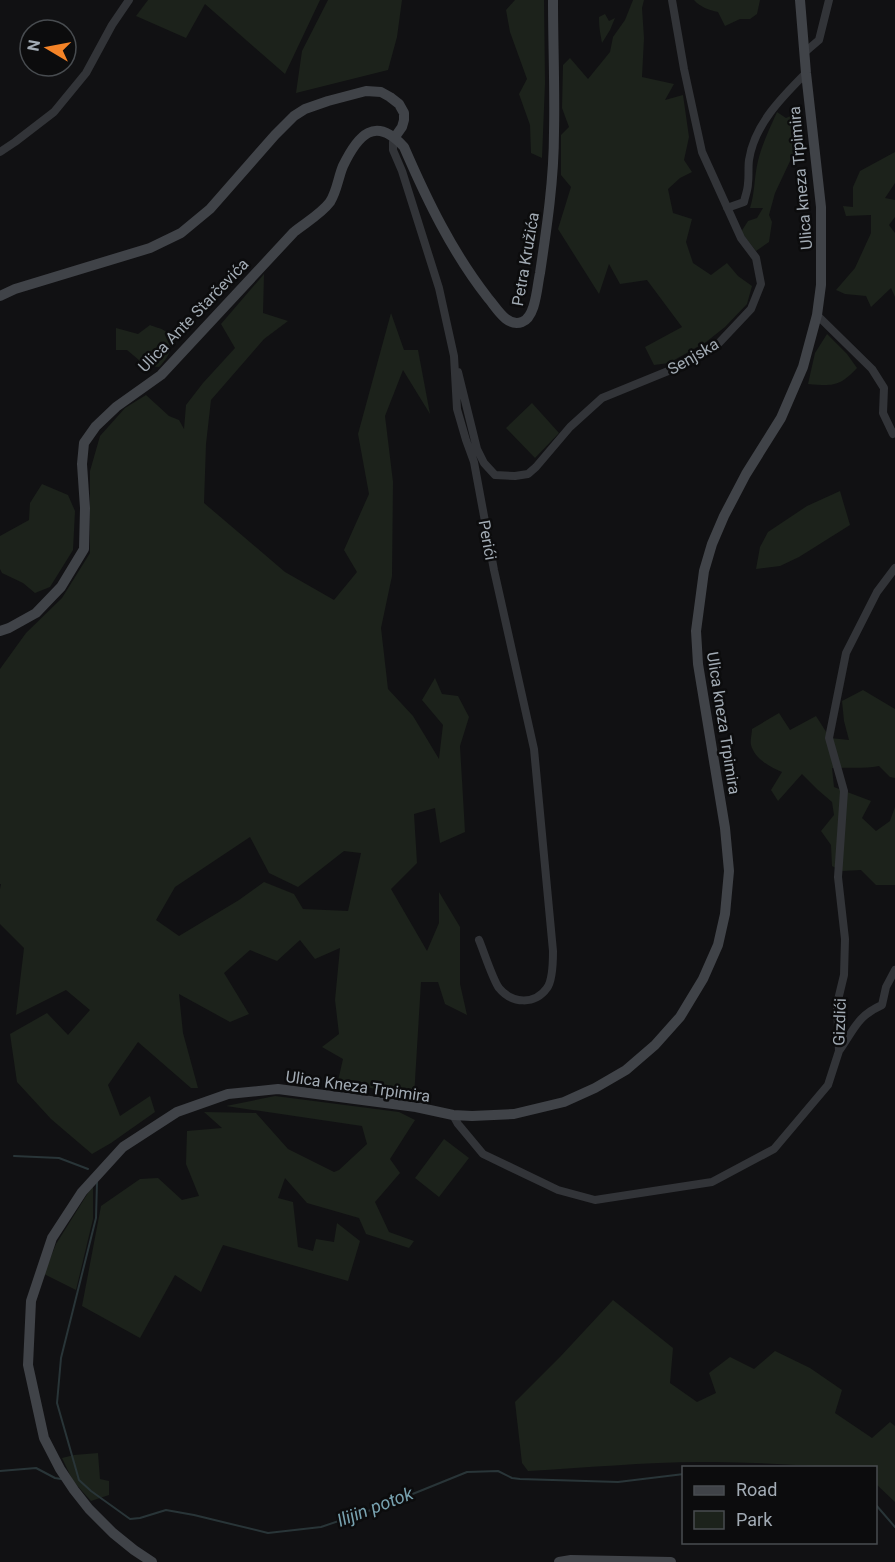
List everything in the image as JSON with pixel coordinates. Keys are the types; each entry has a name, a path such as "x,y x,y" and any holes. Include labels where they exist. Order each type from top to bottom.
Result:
{"main road":[{"name":"Petra Kružića","path":"395,137 404,147 441,226 474,280 503,316 511,322 520,323 528,319 534,307 551,187 554,134 553,0"},
{"name":"Ulica kneza Trpimira","path":"514,1114 564,1102 595,1088 626,1070 655,1045 680,1017 703,979 717,945 725,914 729,871 725,828 698,664 696,631 704,571 712,544 746,474 781,418 803,367 817,315 821,285 821,207 800,0"},
{"path":"0,296 15,289 150,248 181,233 210,209 279,131 305,109 366,91 381,92 399,104 404,113 402,127 395,137"},
{"name":"Ulica Ante Starčevića","path":"0,631 36,613 61,587 84,549 85,508 82,464 84,443 96,426 116,407 161,375 294,232 329,202 343,167 361,137 371,131 379,130 395,137"},
{"name":"Ulica Kneza Trpimira","path":"152,1562 113,1533 89,1509 60,1469 44,1438 28,1365 31,1301 52,1238 82,1192 123,1147 177,1112 228,1094 278,1089 416,1107 453,1115 514,1114"},
{"path":"559,1562 571,1560 671,1562"}],"street":[{"path":"0,152 54,112 86,73 112,25 129,0"},
{"name":"Senjska","path":"454,356 477,449 484,463 495,475 528,474 537,467 570,427 602,398 678,367 718,344 751,309 761,284 756,258 741,238 702,152 672,0"},
{"path":"805,52 819,40 829,0"},
{"path":"727,208 744,202 748,185 749,159 755,139 767,117 806,73"},
{"name":"Perići","path":"395,137 393,150 402,171 439,288 454,356 457,409 474,462 494,570 534,749 553,951 549,987 536,998 520,1001 511,998 498,987 479,940"},
{"path":"817,315 872,369 884,388 883,413 895,434"},
{"name":"Gizdići","path":"453,1115 483,1154 558,1190 595,1200 711,1182 774,1149 828,1085 839,1051 837,1004 844,975 844,939 838,877 844,791 830,738 846,653 877,592 895,568"},
{"path":"839,1051 858,1021 871,1010 882,1005 886,987 895,970"}],"green space":[{"path":"148,0 320,0 285,74 205,4 186,38 136,16"},
{"path":"328,0 402,0 397,37 388,70 296,93 302,51"},
{"path":"515,0 544,0 545,83 542,158 531,153 530,125 519,94 527,79 510,32 506,10"},
{"path":"633,0 644,0 642,77 674,84 665,100 683,95 689,137 684,160 692,172 680,178 668,189 673,213 692,219 686,242 693,263 711,275 727,263 738,276 752,286 747,304 725,327 706,342 669,363 654,365 645,347 682,327 647,280 620,284 609,264 599,294 558,229 571,187 561,175 561,135 569,127 562,108 563,65 570,58 588,79 610,52 613,37 625,20"},
{"path":"694,0 760,0 757,14 750,19 740,19 725,26 718,12 699,5"},
{"path":"605,14 609,21 615,18 602,43 599,17"},
{"path":"802,111 801,139 805,155 791,159 775,193 769,215 772,222 769,242 756,251 741,232 748,221 757,218 763,208 750,208 762,148 777,112 786,118"},
{"path":"895,152 895,183 885,198 895,200 895,217 889,225 895,233 895,297 891,288 871,307 866,296 845,294 836,290 855,268 871,233 871,215 846,216 843,206 853,207 853,187 860,171"},
{"path":"264,274 263,313 288,321 264,339 211,400 206,444 204,503 285,572 334,600 357,572 344,550 369,494 358,434 391,313 404,350 418,350 430,414 403,370 385,416 393,482 392,576 381,628 388,689 413,716 439,759 443,725 422,700 435,678 442,694 458,696 469,717 460,746 465,832 440,843 435,808 414,814 417,863 391,889 427,951 439,923 439,892 460,927 460,984 467,1015 445,1004 438,982 421,982 414,1097 361,1086 337,1085 343,1059 322,1047 339,1034 335,1000 340,948 315,959 300,940 277,961 250,950 224,973 249,1014 230,1022 179,994 183,1033 198,1088 191,1088 138,1042 108,1085 120,1116 150,1096 155,1112 92,1154 51,1119 17,1082 10,1034 47,1013 68,1035 90,1010 66,990 16,1015 24,948 0,924 0,669 26,633 62,598 90,553 90,471 100,436 125,408 146,395 169,416 179,420 184,429 186,405 235,348 221,324","holes":["250,837 269,873 298,887 344,851 361,853 348,911 303,909 294,894 264,882 179,936 156,920 175,887"]},
{"path":"150,325 165,331 172,344 169,354 159,367 146,366 127,350 116,350 116,328 138,334"},
{"path":"827,334 857,368 845,379 835,384 808,384 815,353"},
{"path":"532,403 559,433 535,458 506,428"},
{"path":"42,484 68,495 75,511 73,550 50,587 35,593 23,583 2,573 0,536 29,520 30,503"},
{"path":"840,491 850,525 799,557 780,566 756,569 760,547 768,532 807,506"},
{"path":"863,690 895,709 895,778 890,777 879,766 832,768 834,787 871,801 862,818 876,831 890,821 895,807 895,885 876,885 861,870 842,871 832,866 831,845 821,831 834,815 832,802 802,774 778,801 771,790 782,772 759,758 751,745 752,729 779,713 790,730 816,716 830,738 849,740 842,701"},
{"path":"275,1096 399,1112 415,1120 390,1159 400,1173 375,1202 389,1232 414,1241 409,1248 366,1234 359,1218 307,1203 285,1178 278,1198 293,1202 298,1247 313,1251 316,1239 334,1242 337,1223 360,1241 348,1281 223,1245 201,1292 175,1275 140,1338 82,1306 101,1206 140,1179 158,1178 182,1200 199,1196 186,1164 187,1131 222,1128 204,1112 256,1113 288,1149 334,1172 367,1144 362,1126 226,1106"},
{"path":"444,1139 469,1158 439,1197 415,1178"},
{"path":"93,1185 93,1219 76,1290 44,1274 56,1244"},
{"path":"613,1300 673,1348 670,1383 697,1402 716,1393 709,1373 730,1357 754,1369 775,1351 810,1368 842,1390 835,1413 872,1438 890,1422 895,1426 895,1502 877,1485 877,1466 702,1462 528,1471 522,1463 515,1402"},
{"path":"98,1453 100,1479 109,1481 109,1495 91,1501 73,1481 62,1458"}],"waterway":[{"path":"14,1156 59,1158 88,1169"},
{"path":"79,1480 57,1403 61,1358 96,1218 97,1182"},
{"path":"0,1471 36,1468 61,1479"},
{"name":"Ilijin potok","path":"79,1480 130,1519 166,1510 268,1533 321,1527 383,1506 467,1472 498,1471 520,1479 618,1482 682,1474"},
{"name":"Ilijin potok","path":"877,1506 895,1527"}]}
